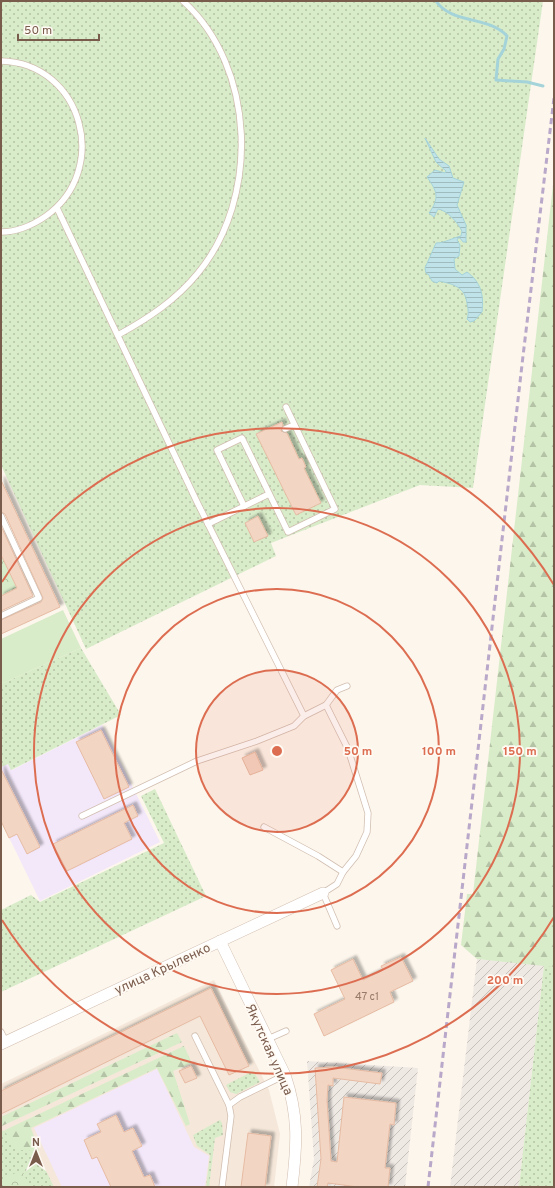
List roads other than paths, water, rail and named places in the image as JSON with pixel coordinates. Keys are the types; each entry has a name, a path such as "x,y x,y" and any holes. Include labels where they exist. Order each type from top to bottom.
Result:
{"street":[{"name":"улица Крыленко","path":"3,1039 323,893"},
{"name":"Якутская улица","path":"220,941 285,1075 292,1096 296,1115 296,1140 292,1187"}],"lane":[{"path":"118,335 148,319 176,297 199,272 218,243 232,211 240,177 242,142 239,108 231,79 220,52 205,26 183,1"},
{"path":"1,61 10,61 33,68 53,81 69,98 79,120 83,144 80,167 72,189 57,208 35,224 9,232 1,232"},
{"path":"57,208 208,524 304,716"},
{"path":"244,506 217,450 242,438 288,532 335,509 286,407"},
{"path":"285,429 294,425"},
{"path":"208,524 269,494"},
{"path":"1,516 39,598 1,616"},
{"path":"82,816 197,761 258,741 294,726 304,716 326,705 337,690 347,686"},
{"path":"326,705 348,749 368,813 367,832 356,856 343,872 337,884 323,893 337,926"},
{"path":"264,828 318,856 343,872"},
{"path":"268,1039 286,1031"},
{"path":"195,1036 229,1104 231,1116 222,1187"},
{"path":"229,1104 285,1075"}],"water":[{"path":"425,138 439,159 449,166 453,178 464,182 457,205 466,225 466,242 463,242 460,238 458,238 457,240 460,245 459,256 454,259 455,269 462,275 467,272 472,276 476,280 482,295 482,312 474,321 470,322 467,319 468,313 466,298 464,293 458,287 449,283 439,281 437,283 432,281 426,273 425,268 436,243 461,236 462,231 458,224 445,212 438,209 434,217 429,213 435,203 436,195 433,186 427,177 435,170 445,173 446,171 436,162"}],"waterway":[{"path":"436,1 451,13 490,25 507,36 504,49 498,59 496,80 527,82 543,86"}],"railway":[{"path":"428,1187 554,98"}]}
